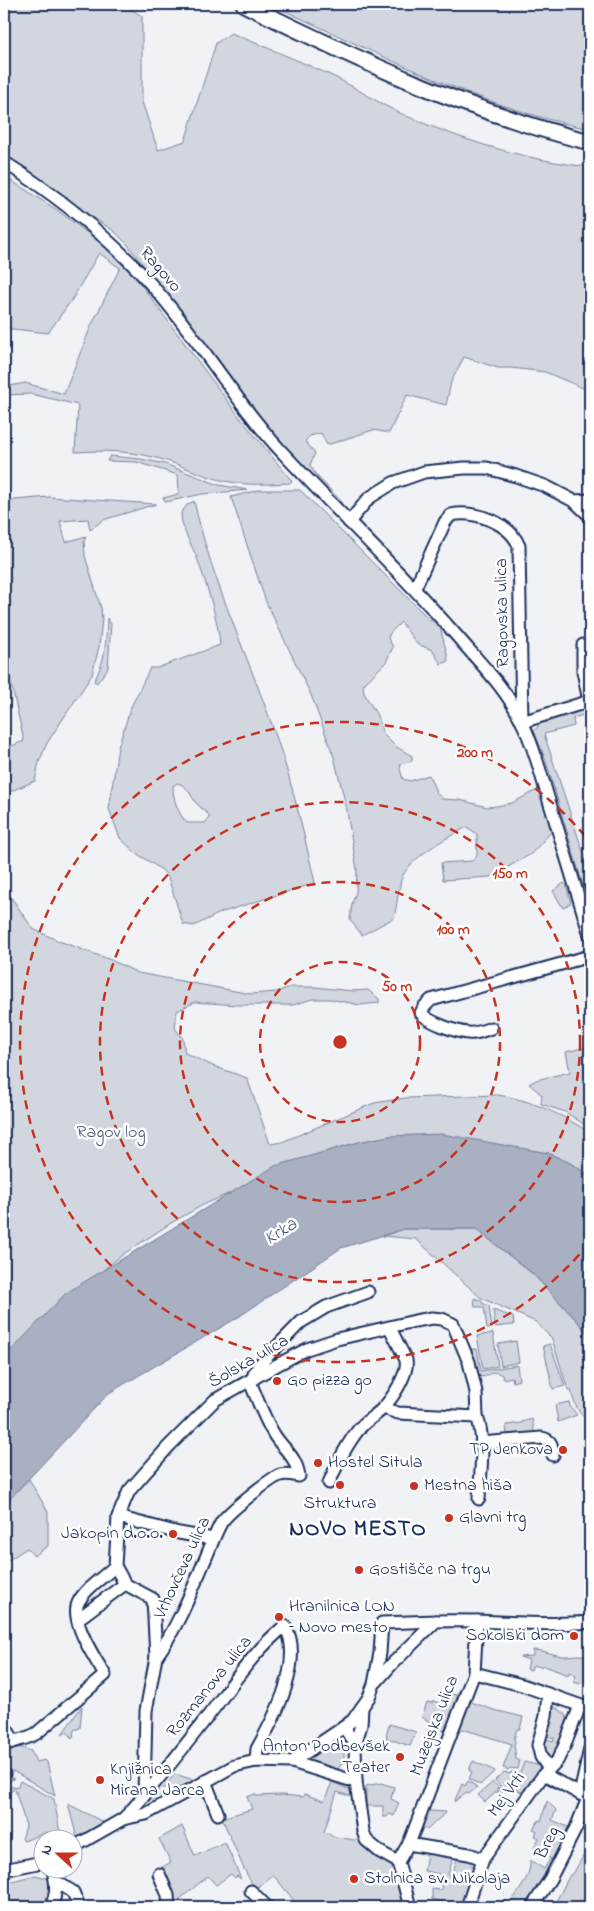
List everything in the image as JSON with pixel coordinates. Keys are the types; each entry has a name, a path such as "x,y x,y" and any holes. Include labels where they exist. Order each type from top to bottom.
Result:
{"main road":[{"path":"244,4 438,94 495,115 590,142"}],"street":[{"name":"Ragovo","path":"4,162 31,179 82,217 118,248 163,297 262,429"},
{"name":"Ragovska ulica","path":"262,429 349,522 415,588 489,673 509,700 522,722 539,770 590,935"},
{"path":"349,522 369,498 393,483 424,472 464,468 487,468 545,486 574,501 590,516"},
{"path":"574,501 590,500"},
{"name":"Ragovska ulica","path":"415,588 445,522 451,515 459,513 486,519 503,526 515,537 519,546 522,722"},
{"path":"522,722 590,701 583,671 583,645"},
{"path":"491,1028 476,1033 466,1033 435,1023 424,1018 421,1013 424,1006 431,1000 590,956"},
{"path":"252,1381 259,1365 301,1322 326,1307 368,1292"},
{"name":"Šolska ulica","path":"115,1566 118,1517 129,1491 168,1447 215,1400 252,1381 307,1348 337,1339 432,1318 448,1320 457,1331 473,1374 477,1417"},
{"path":"329,1483 338,1462 353,1437 366,1422 383,1408 396,1390 407,1365 390,1328"},
{"name":"Vrhovčeva ulica","path":"156,1657 168,1642 180,1618 213,1538 222,1521 276,1477 288,1474 299,1476 297,1464 266,1419 252,1381"},
{"path":"383,1408 398,1414 477,1417 481,1443 479,1499"},
{"path":"481,1443 548,1439 552,1444 553,1456"},
{"path":"118,1517 179,1533 213,1538"},
{"path":"4,1725 9,1743 28,1738 37,1733 105,1675 84,1640 78,1619 77,1604 86,1591 115,1566 125,1584 153,1599 156,1657 146,1711 144,1796"},
{"path":"78,1619 125,1584"},
{"path":"292,1762 353,1720 370,1697 380,1653 382,1623 477,1620 557,1624 590,1622"},
{"name":"Muzejska ulica","path":"398,1862 410,1841 474,1673 477,1654 477,1620"},
{"path":"374,1684 436,1621"},
{"name":"Rozmanova ulica","path":"82,1842 123,1819 178,1755 251,1660 285,1626 292,1643 288,1683 256,1749 256,1762"},
{"path":"474,1673 548,1694 585,1708"},
{"path":"548,1694 546,1716 538,1745 546,1772 586,1795"},
{"path":"362,1707 361,1725 355,1745 356,1782 366,1840 380,1852 398,1862 410,1907"},
{"name":"Mej Vrti","path":"467,1907 483,1859 564,1747 585,1708"},
{"path":"344,1727 355,1745"},
{"name":"Breg","path":"532,1907 550,1879 576,1828 586,1795 590,1749"},
{"path":"123,1819 146,1814 234,1766 256,1762 292,1762 356,1782"},
{"path":"205,1781 218,1814"},
{"path":"410,1841 414,1845 469,1854 483,1859"},
{"path":"4,1870 32,1864"},
{"path":"159,1874 168,1896 169,1907"},
{"path":"51,1907 57,1889 56,1878"},
{"path":"57,1882 73,1892 79,1907"},
{"path":"251,1891 267,1907"}],"green space":[{"path":"4,4 115,4 116,8 127,7 142,16 142,102 158,150 185,141 216,43 231,33 326,73 394,110 449,133 495,148 542,160 590,167 590,391 545,372 498,368 464,357 451,382 446,405 407,395 389,433 373,430 327,445 321,433 310,436 305,441 315,453 310,465 316,475 341,501 342,509 294,465 128,245 114,231 4,159"},
{"path":"270,4 590,4 590,129 507,107 467,92 427,76"},
{"path":"4,176 57,210 127,266 241,419 292,481 290,483 233,483 144,455 110,451 75,452 78,405 31,394 4,395 4,387 25,383 64,394 91,326 120,268 99,253 73,298 48,333 4,328"},
{"path":"110,456 165,464 219,485 248,490 202,494 166,502 163,498 179,494 178,475 136,462 107,461"},
{"path":"259,490 300,490 427,617 440,627 448,658 447,662 441,664 432,650 417,644 401,622 390,633 388,638 393,647 386,662 363,685 364,693 379,719 383,734 395,746 412,756 412,761 401,764 400,769 403,779 410,781 429,775 436,792 442,799 460,800 487,807 512,803 539,789 552,831 531,854 490,877 443,880 441,863 472,861 477,856 477,834 467,827 459,831 429,849 412,864 401,880 394,918 362,935 350,920 356,892 357,870 346,806 334,757 311,695 266,602 231,497"},
{"path":"49,497 156,504 103,520 90,530 88,519 60,521 66,542 86,536 84,541 85,556 101,608 102,619 99,647 92,675 47,743 39,762 35,781 4,794 4,749 24,741 6,653 4,501"},
{"path":"194,501 221,592 277,739 293,793 315,883 220,913 194,926 183,924 168,877 162,870 136,853 120,838 109,809 118,747 131,707 150,668 157,668 220,645 208,589 181,519 181,513 187,505","holes":["177,783 187,789 197,804 210,816 205,823 187,823 181,815 173,791 173,786"]},
{"path":"107,618 111,624 108,668 97,683 94,681 103,658"},
{"path":"590,707 590,713 573,718 574,726 544,734 590,873 590,909 546,761 534,731 541,723"},
{"path":"564,883 571,903 563,908 553,891"},
{"name":"Ragov log","path":"4,887 33,929 59,941 111,960 138,973 251,994 276,992 291,987 315,987 352,991 368,990 379,999 379,1003 360,1005 330,999 312,999 293,1005 238,1005 195,1002 177,1011 175,1028 183,1039 185,1053 213,1066 247,1078 270,1144 282,1142 374,1103 406,1098 497,1095 534,1104 569,1120 590,1133 590,1176 570,1163 548,1153 503,1146 389,1136 351,1144 311,1157 203,1205 171,1223 125,1253 76,1291 4,1360"},
{"path":"590,1046 590,1102 585,1109 590,1113 590,1128 565,1112 541,1104 542,1095 529,1084 536,1080 570,1072 566,1052"},
{"path":"404,1229 476,1229 534,1275 590,1337 590,1422 580,1412 575,1404 571,1390 568,1390 552,1339 536,1322 481,1298 416,1239 383,1236"},
{"path":"474,1298 489,1306 492,1328 487,1329 484,1307 475,1307"},
{"path":"493,1310 513,1317 514,1325 495,1327"},
{"path":"493,1333 498,1366 483,1369 477,1336"},
{"path":"516,1341 519,1362 501,1366 498,1344"},
{"path":"550,1344 565,1386 553,1389 543,1346"},
{"path":"468,1349 477,1349 481,1371 517,1365 519,1380 513,1382 512,1377 503,1379 502,1375 494,1372 484,1377 479,1376"},
{"path":"569,1402 577,1415 558,1422 555,1405"},
{"path":"532,1419 535,1435 507,1436 506,1425 522,1423"},
{"path":"29,1479 48,1512 48,1546 34,1556 27,1548 4,1563 4,1503"},
{"path":"533,1650 561,1656 589,1656 585,1672 590,1674 590,1685 574,1682 576,1675 569,1672 568,1675 542,1665 541,1667 533,1665 531,1670 527,1669 529,1660 520,1657 533,1656"},
{"path":"459,1691 464,1692 447,1733 422,1717 427,1702 432,1703 433,1701 446,1705 450,1694 457,1695"},
{"path":"468,1701 523,1717 520,1729 517,1729 514,1739 516,1759 520,1761 518,1769 510,1768 508,1770 503,1768 512,1744 459,1728"},
{"path":"82,1706 80,1728 74,1730 73,1738 67,1732 62,1734"},
{"path":"551,1706 564,1713 568,1726 555,1755 547,1761 543,1752 544,1738 553,1741 554,1738 544,1735"},
{"path":"389,1724 416,1732 410,1746 386,1738"},
{"path":"338,1735 344,1754 342,1763 336,1772 304,1762"},
{"path":"19,1747 31,1751 36,1762 45,1760 47,1762 55,1796 13,1771 10,1777 14,1779 4,1783 4,1752"},
{"path":"473,1761 495,1771 480,1785 469,1779 472,1772 469,1770"},
{"path":"524,1762 541,1766 526,1795 513,1787 514,1784 509,1782 500,1794 497,1793 500,1786 495,1780 504,1772 510,1774 511,1772 520,1773"},
{"path":"175,1774 197,1781 150,1807 151,1803"},
{"path":"20,1781 54,1799 59,1828 32,1828 32,1838 24,1841 22,1839 26,1826 15,1789 4,1795 4,1788 18,1786"},
{"path":"468,1781 477,1787 469,1794 465,1793 454,1802 462,1784 465,1786"},
{"path":"332,1782 353,1791 355,1805 352,1805 353,1797 337,1792 324,1832 331,1834 331,1836 360,1841 366,1848 390,1864 398,1872 408,1907 293,1907 297,1904 273,1875 255,1889 244,1869 222,1818 252,1809 247,1797 255,1794 256,1796 282,1795 303,1797 304,1794 324,1801"},
{"path":"493,1782 498,1787 495,1793 485,1802 478,1795"},
{"path":"381,1783 394,1787 391,1799 399,1803 394,1816 389,1814 387,1817 383,1817 383,1806 366,1806 366,1786"},
{"path":"547,1801 556,1810 552,1820 568,1827 569,1832 553,1860 534,1848 539,1838 535,1836 537,1831 533,1829 539,1820 541,1821"},
{"path":"68,1804 103,1822 82,1835 82,1828 74,1828"},
{"path":"429,1811 446,1812 427,1830 420,1824"},
{"path":"182,1826 195,1856 225,1842 241,1879 237,1876 235,1878 231,1874 216,1885 208,1876 180,1899 189,1907 174,1907 159,1869 171,1862 159,1839"},
{"path":"590,1844 590,1888 580,1907 553,1907 570,1875 574,1872"},
{"path":"427,1853 454,1854 448,1875 451,1876 459,1855 472,1866 475,1871 464,1907 457,1907 432,1899 432,1889 441,1890 442,1884 438,1884 439,1874 424,1871"},
{"path":"550,1859 553,1862 528,1907 508,1907 526,1879 530,1860 544,1869"},
{"path":"32,1876 32,1878 46,1878 49,1879 51,1890 47,1903 14,1901 4,1906 4,1883"}],"water":[{"name":"Krka","path":"442,1134 548,1153 570,1163 590,1176 590,1337 534,1275 476,1229 404,1229 341,1248 237,1318 109,1393 4,1505 4,1358 66,1293 275,1166 363,1141 389,1136"}],"place":[{"name":"Go pizza go","path":"277,1381"},
{"name":"TP Jenkova","path":"563,1450"},
{"name":"Hostel Situla","path":"318,1463"},
{"name":"Struktura","path":"340,1485"},
{"name":"Mestna hiša","path":"414,1486"},
{"name":"Glavni trg","path":"449,1518"},
{"name":"Jakopin d.o.o.","path":"173,1534"},
{"name":"Gostišče na trgu","path":"359,1570"},
{"name":"Hranilnica LON – Novo mesto","path":"279,1617"},
{"name":"Sokolski dom","path":"574,1636"},
{"name":"Anton Podbevšek Teater","path":"400,1757"},
{"name":"Knjižnica Mirana Jarca","path":"100,1780"},
{"name":"Stolnica sv. Nikolaja","path":"354,1879"}],"district":[{"name":"NOVO MESTO","path":"358,1530"}]}
